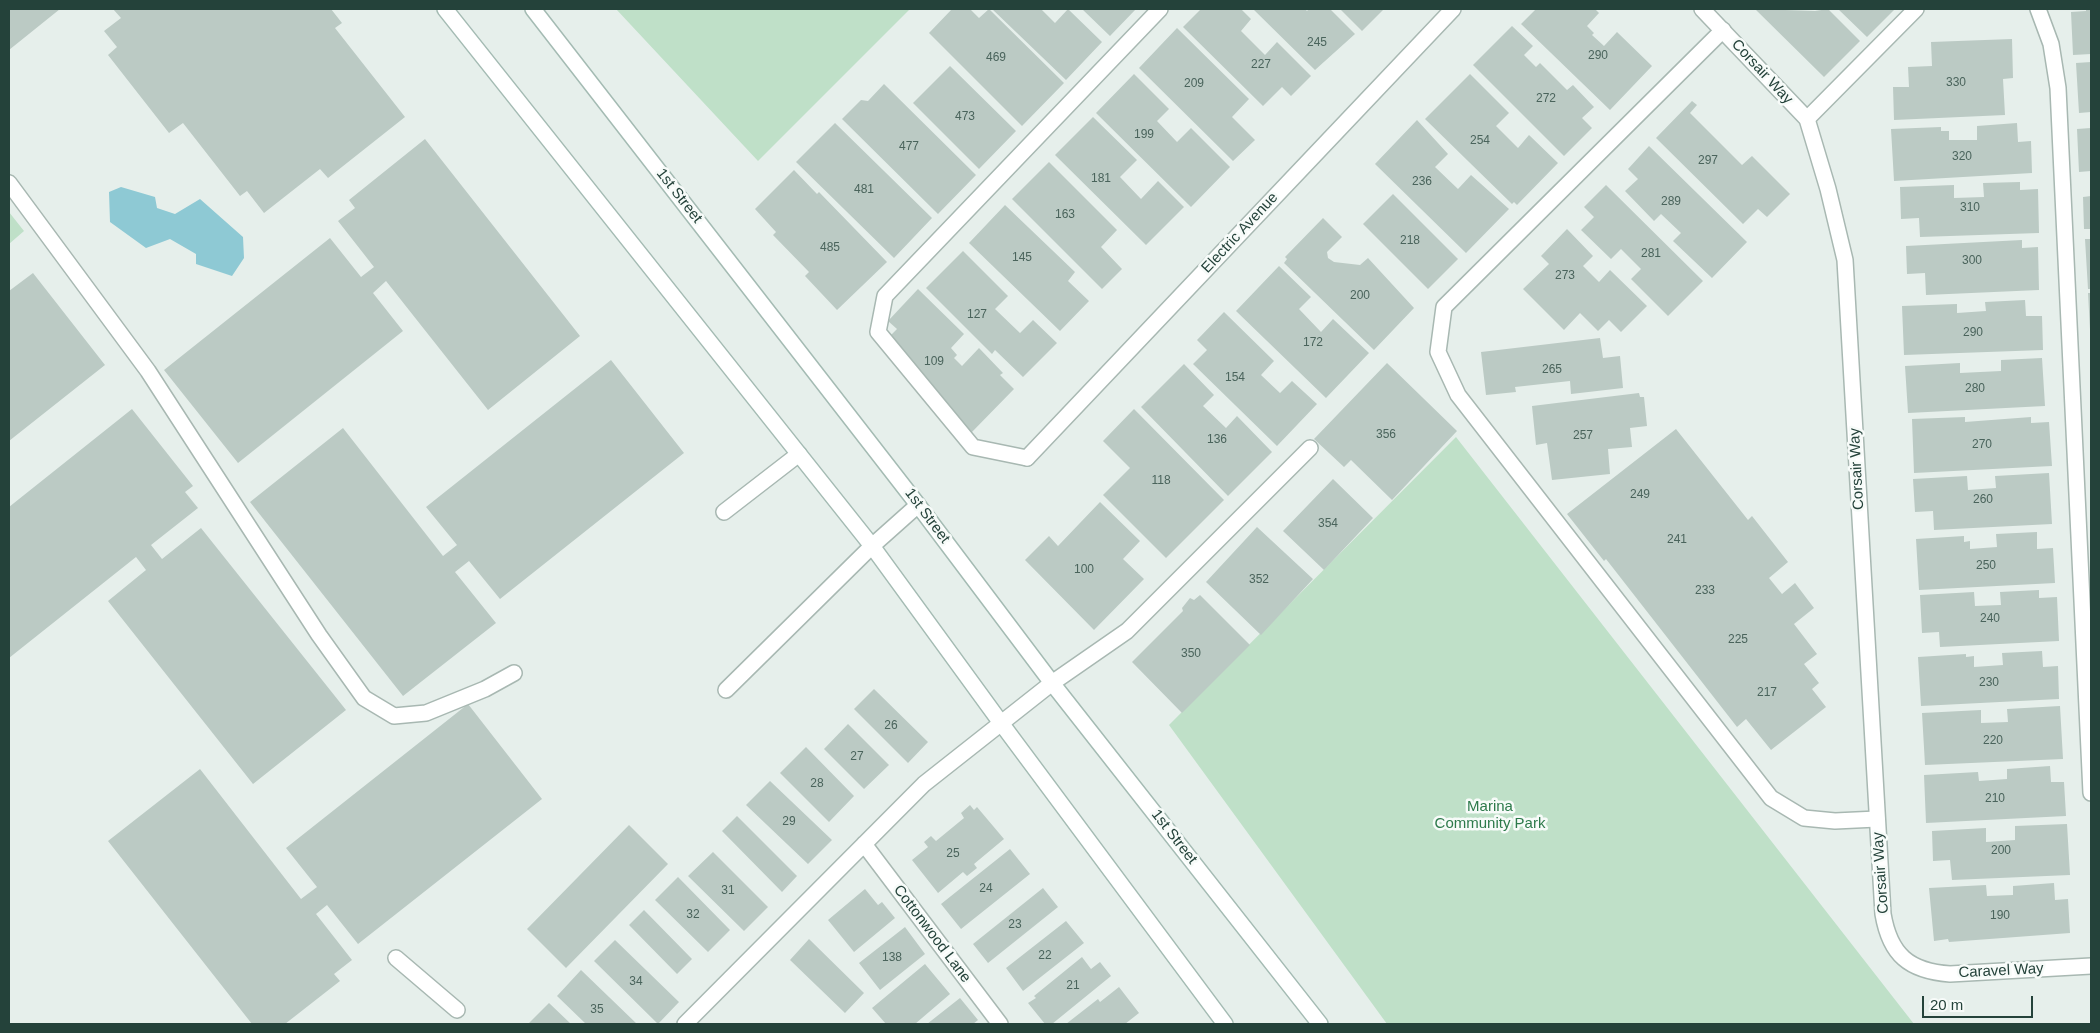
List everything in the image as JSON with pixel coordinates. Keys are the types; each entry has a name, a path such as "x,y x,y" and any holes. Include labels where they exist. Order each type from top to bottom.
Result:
{"main road":[{"path":"445,9 872,546 1225,1024"},
{"name":"1st Street","path":"533,9 918,505 1052,683 1320,1024"},
{"name":"Electric Avenue","path":"1160,9 885,296 878,332 973,447 1027,458 1453,9"},
{"name":"Corsair Way","path":"1702,9 1807,119 1828,189 1845,260 1882,914 1886,934 1896,952 1911,966"},
{"path":"1807,119 1916,9"},
{"path":"2038,9 2051,44 2058,88 2091,793"},
{"path":"1722,30 1444,307 1438,352 1458,396 1772,798 1804,818 1835,821 1877,819"},
{"path":"9,183 148,371 319,635 364,698 394,716 426,713 485,689 514,673"},
{"path":"685,1024 924,784 1052,683 1127,631 1310,448"},
{"path":"724,512 799,454"},
{"path":"726,690 872,546 918,505"},
{"name":"Cottonwood Lane","path":"864,844 1000,1024"},
{"path":"396,958 457,1010"},
{"name":"Caravel Way","path":"1911,966 1930,973 1950,974 2091,966"}],"green space":[{"path":"616,9 910,9 758,161"},
{"path":"9,212 24,231 9,244"},
{"name":"Marina Community Park","path":"1456,437 1914,1024 1387,1024 1169,725"}],"water":[{"path":"121,187 155,197 157,208 175,214 200,199 243,237 244,258 232,276 196,264 196,254 170,239 146,248 110,222 109,192"}],"building":[{"path":"9,9 60,9 9,50"},
{"path":"113,9 331,9 342,23 335,28 405,117 328,178 320,169 264,213 247,191 240,196 183,123 169,133 108,55 117,47 104,31 121,18"},
{"path":"952,9 970,9 979,18 989,9 1064,83 1022,126 929,33"},
{"path":"992,9 1041,9 1055,23 1068,9 1102,42 1066,80"},
{"path":"1082,9 1136,9 1110,36"},
{"path":"1201,9 1241,9 1251,19 1241,31 1265,55 1277,42 1311,76 1291,96 1282,87 1263,106 1183,27"},
{"path":"1253,9 1305,9 1307,11 1309,9 1330,9 1355,34 1315,70"},
{"path":"1340,9 1384,9 1362,31"},
{"path":"1536,9 1595,9 1599,13 1587,26 1594,33 1592,35 1604,46 1617,32 1652,66 1610,110 1521,24"},
{"path":"1755,9 1815,11 1828,9 1860,41 1824,77"},
{"path":"1838,9 1895,9 1867,37"},
{"path":"2086,9 2091,9 2091,54 2073,55 2071,12 2086,11"},
{"path":"1512,26 1533,46 1524,55 1536,67 1540,63 1567,90 1573,85 1594,107 1582,118 1592,128 1564,156 1473,65"},
{"path":"1177,28 1249,99 1232,117 1255,140 1233,161 1139,68"},
{"path":"2012,39 2013,78 2003,79 2005,115 1894,120 1893,87 1909,87 1908,67 1932,66 1931,42"},
{"path":"2091,62 2091,112 2079,113 2076,63"},
{"path":"950,66 1016,131 979,169 913,103"},
{"path":"1134,74 1169,109 1157,121 1177,142 1191,128 1230,167 1191,207 1096,113"},
{"path":"1470,74 1509,113 1496,126 1518,148 1529,135 1558,163 1517,205 1514,202 1512,204 1425,119"},
{"path":"884,84 976,175 938,214 842,119 861,100 868,101"},
{"path":"1692,101 1697,105 1690,113 1742,165 1752,156 1790,194 1767,217 1758,209 1743,224 1656,138"},
{"path":"1093,117 1137,160 1120,177 1141,199 1158,181 1184,207 1146,245 1055,155"},
{"path":"1417,120 1448,154 1435,167 1458,189 1471,175 1509,209 1466,253 1375,164"},
{"path":"835,123 932,218 894,258 796,162"},
{"path":"2017,123 2018,142 2031,141 2032,173 1894,181 1891,129 1941,127 1941,131 1949,131 1949,140 1977,140 1977,126"},
{"path":"2091,128 2091,171 2079,172 2077,129"},
{"path":"425,139 580,336 488,410 386,281 373,293 403,331 238,463 164,370 330,238 361,277 374,267 338,221 355,208 349,200"},
{"path":"1649,146 1747,242 1712,278 1673,241 1681,233 1661,214 1654,221 1625,191 1638,179 1628,169"},
{"path":"1049,162 1117,230 1101,247 1122,269 1102,289 1012,199"},
{"path":"794,170 817,194 819,192 887,262 837,310 805,276 809,272 773,235 776,232 755,209"},
{"path":"2020,182 2020,190 2038,189 2039,233 1920,237 1919,218 1901,219 1900,187 1954,185 1954,198 1984,197 1983,183"},
{"path":"1606,185 1703,281 1668,316 1631,279 1641,269 1621,249 1611,259 1581,230 1594,217 1584,207"},
{"path":"1393,194 1458,259 1428,289 1363,224"},
{"path":"2091,196 2091,229 2084,229 2083,197"},
{"path":"1005,205 1075,272 1068,281 1089,301 1060,331 969,243"},
{"path":"1323,218 1342,237 1327,252 1328,258 1334,262 1360,265 1368,258 1414,308 1374,350 1284,263 1287,259 1285,257"},
{"path":"1567,229 1593,256 1583,266 1599,282 1610,270 1647,306 1621,332 1609,320 1598,331 1580,313 1564,330 1523,289 1549,264 1541,256"},
{"path":"2085,239 2091,239 2091,289 2088,289"},
{"path":"2022,240 2022,248 2038,247 2039,290 1926,295 1925,273 1907,274 1906,246"},
{"path":"963,251 1008,296 995,309 1020,333 1033,320 1057,343 1023,377 995,350 992,354 926,288"},
{"path":"1279,266 1311,297 1299,309 1321,332 1333,319 1369,353 1326,398 1236,311"},
{"path":"33,273 105,365 9,441 9,291"},
{"path":"918,289 964,334 951,348 957,355 954,358 962,366 979,348 1003,373 1000,375 1014,389 971,433 890,336 897,329 888,321"},
{"path":"2088,293 2091,293 2091,330 2090,330"},
{"path":"2025,300 2026,316 2042,316 2043,350 1904,355 1902,306 1957,304 1957,313 1986,311 1985,302"},
{"path":"1224,312 1274,361 1261,375 1280,393 1292,381 1317,404 1277,446 1193,364 1207,350 1197,340"},
{"path":"1600,338 1603,358 1620,356 1623,388 1571,394 1570,381 1515,387 1516,392 1486,395 1481,352"},
{"path":"2042,358 2045,406 1908,413 1905,366 1960,363 1960,373 2001,371 2001,360"},
{"path":"611,360 684,453 500,599 469,561 455,572 496,623 403,696 250,502 343,428 443,556 457,545 426,507"},
{"path":"1387,363 1457,431 1392,500 1351,460 1344,467 1314,439"},
{"path":"1184,364 1214,395 1203,406 1226,428 1237,416 1272,452 1228,496 1141,407"},
{"path":"1639,393 1640,397 1644,397 1647,426 1630,428 1632,447 1608,449 1610,474 1552,480 1547,443 1536,445 1532,406"},
{"path":"132,409 193,486 185,492 198,508 151,545 162,559 201,528 346,710 253,784 108,601 146,570 136,557 9,658 9,507"},
{"path":"1134,409 1224,500 1166,558 1103,495 1130,468 1103,441"},
{"path":"1965,417 1965,422 2031,417 2031,423 2049,422 2052,466 1914,473 1912,419"},
{"path":"1676,429 1748,520 1752,516 1788,562 1769,578 1782,594 1795,583 1814,608 1794,624 1817,654 1804,664 1819,683 1812,689 1826,707 1771,750 1746,719 1737,727 1606,559 1604,561 1567,514"},
{"path":"2049,473 2052,524 1934,530 1933,511 1915,512 1913,479 1967,476 1968,490 1996,488 1995,476"},
{"path":"1333,479 1373,518 1324,570 1283,531"},
{"path":"1100,502 1140,541 1123,559 1144,579 1094,630 1025,560 1049,536 1058,546"},
{"path":"1257,527 1313,579 1261,635 1206,582"},
{"path":"2037,532 2037,549 2053,548 2055,583 1919,590 1916,539 1964,536 1964,542 1970,541 1970,549 1997,547 1996,534"},
{"path":"2039,590 2039,598 2057,597 2059,641 1940,647 1939,632 1922,633 1920,595 1974,592 1975,606 2001,605 2000,592"},
{"path":"1200,595 1250,645 1182,713 1132,662 1183,611 1182,608 1190,598 1194,600"},
{"path":"2042,651 2043,667 2058,666 2059,699 1921,706 1918,657 1966,654 1966,657 1974,656 1974,667 2003,665 2002,653"},
{"path":"874,689 928,742 908,763 854,709"},
{"path":"468,704 542,799 358,944 327,905 316,914 352,960 334,974 340,981 285,1024 252,1024 108,841 200,769 301,899 317,887 286,848"},
{"path":"2060,706 2063,759 1925,765 1922,713 1981,710 1981,723 2008,722 2007,709"},
{"path":"848,724 889,765 864,789 824,749"},
{"path":"806,747 854,796 829,822 780,773"},
{"path":"2050,766 2051,782 2064,782 2066,816 1926,823 1924,775 1978,772 1979,781 2007,779 2007,769"},
{"path":"770,781 832,840 808,864 746,805"},
{"path":"970,805 974,810 977,807 1004,839 974,864 977,868 967,876 963,872 938,893 912,860 928,847 924,842 931,836 936,841 964,818 961,813"},
{"path":"737,816 797,876 782,892 722,831"},
{"path":"2067,824 2070,875 1952,880 1950,860 1933,861 1932,831 1986,828 1986,842 2015,840 2015,826"},
{"path":"629,825 668,864 566,968 527,929"},
{"path":"1010,849 1030,874 961,929 941,904"},
{"path":"713,852 768,907 744,931 688,876"},
{"path":"678,877 730,930 708,952 655,900"},
{"path":"2054,883 2055,900 2068,899 2070,933 1949,942 1948,939 1934,941 1929,888 1986,885 1987,896 2013,895 2013,886"},
{"path":"1043,888 1058,907 988,963 973,944"},
{"path":"865,889 878,905 882,902 895,918 854,952 828,920"},
{"path":"644,910 692,959 677,974 629,925"},
{"path":"1066,921 1084,943 1023,991 1006,968"},
{"path":"905,927 925,954 880,990 859,963"},
{"path":"809,939 864,993 845,1013 790,960"},
{"path":"615,940 679,1002 658,1024 594,961"},
{"path":"1082,957 1091,969 1100,962 1111,976 1052,1024 1045,1024 1028,1003"},
{"path":"925,964 950,994 915,1024 886,1024 872,1008"},
{"path":"581,970 637,1024 586,1024 557,996"},
{"path":"1119,987 1139,1013 1125,1024 1066,1024 1098,999 1100,1002"},
{"path":"960,998 978,1020 973,1024 927,1024"},
{"path":"549,1003 571,1024 528,1024"}]}
